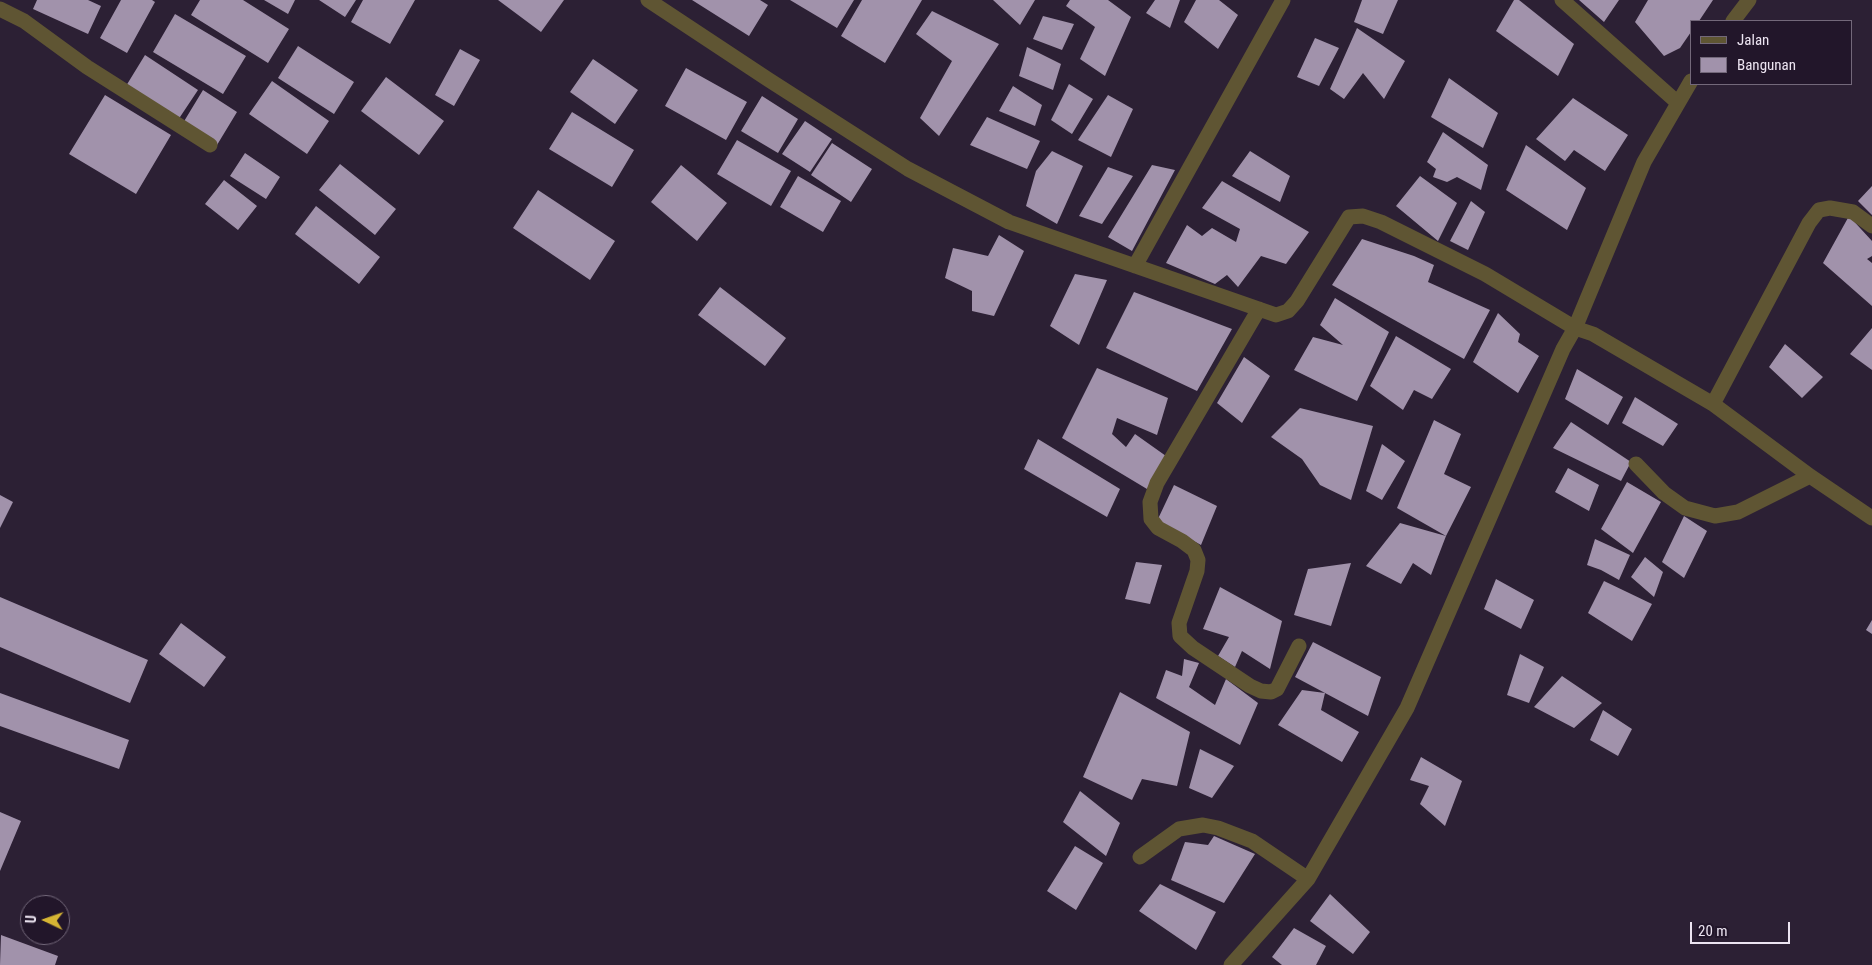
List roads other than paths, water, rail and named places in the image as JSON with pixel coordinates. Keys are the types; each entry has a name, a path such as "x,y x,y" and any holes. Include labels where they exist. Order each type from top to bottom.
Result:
{"street":[{"path":"648,0 667,5 769,80 908,169 1009,222 1276,315 1288,311 1297,301 1349,217 1364,216 1381,222 1485,274 1575,328 1593,334 1713,404 1810,476 1872,518"},
{"path":"1135,266 1283,0"},
{"path":"1562,0 1678,103"},
{"path":"1734,20 1748,0"},
{"path":"0,9 24,21 87,67 210,145"},
{"path":"1231,965 1308,879 1407,708 1563,349 1575,328 1644,162 1690,83"},
{"path":"1713,404 1809,223 1819,210 1842,208 1854,212 1872,226"},
{"path":"1258,309 1157,483 1150,502 1151,518 1158,528 1194,550 1198,560 1197,571 1178,623 1180,636 1193,648 1250,686 1261,691 1271,692 1277,689 1300,646"},
{"path":"1636,464 1664,494 1685,508 1715,516 1738,512 1810,476"},
{"path":"1140,857 1179,829 1203,825 1218,828 1252,841 1308,879"}]}
